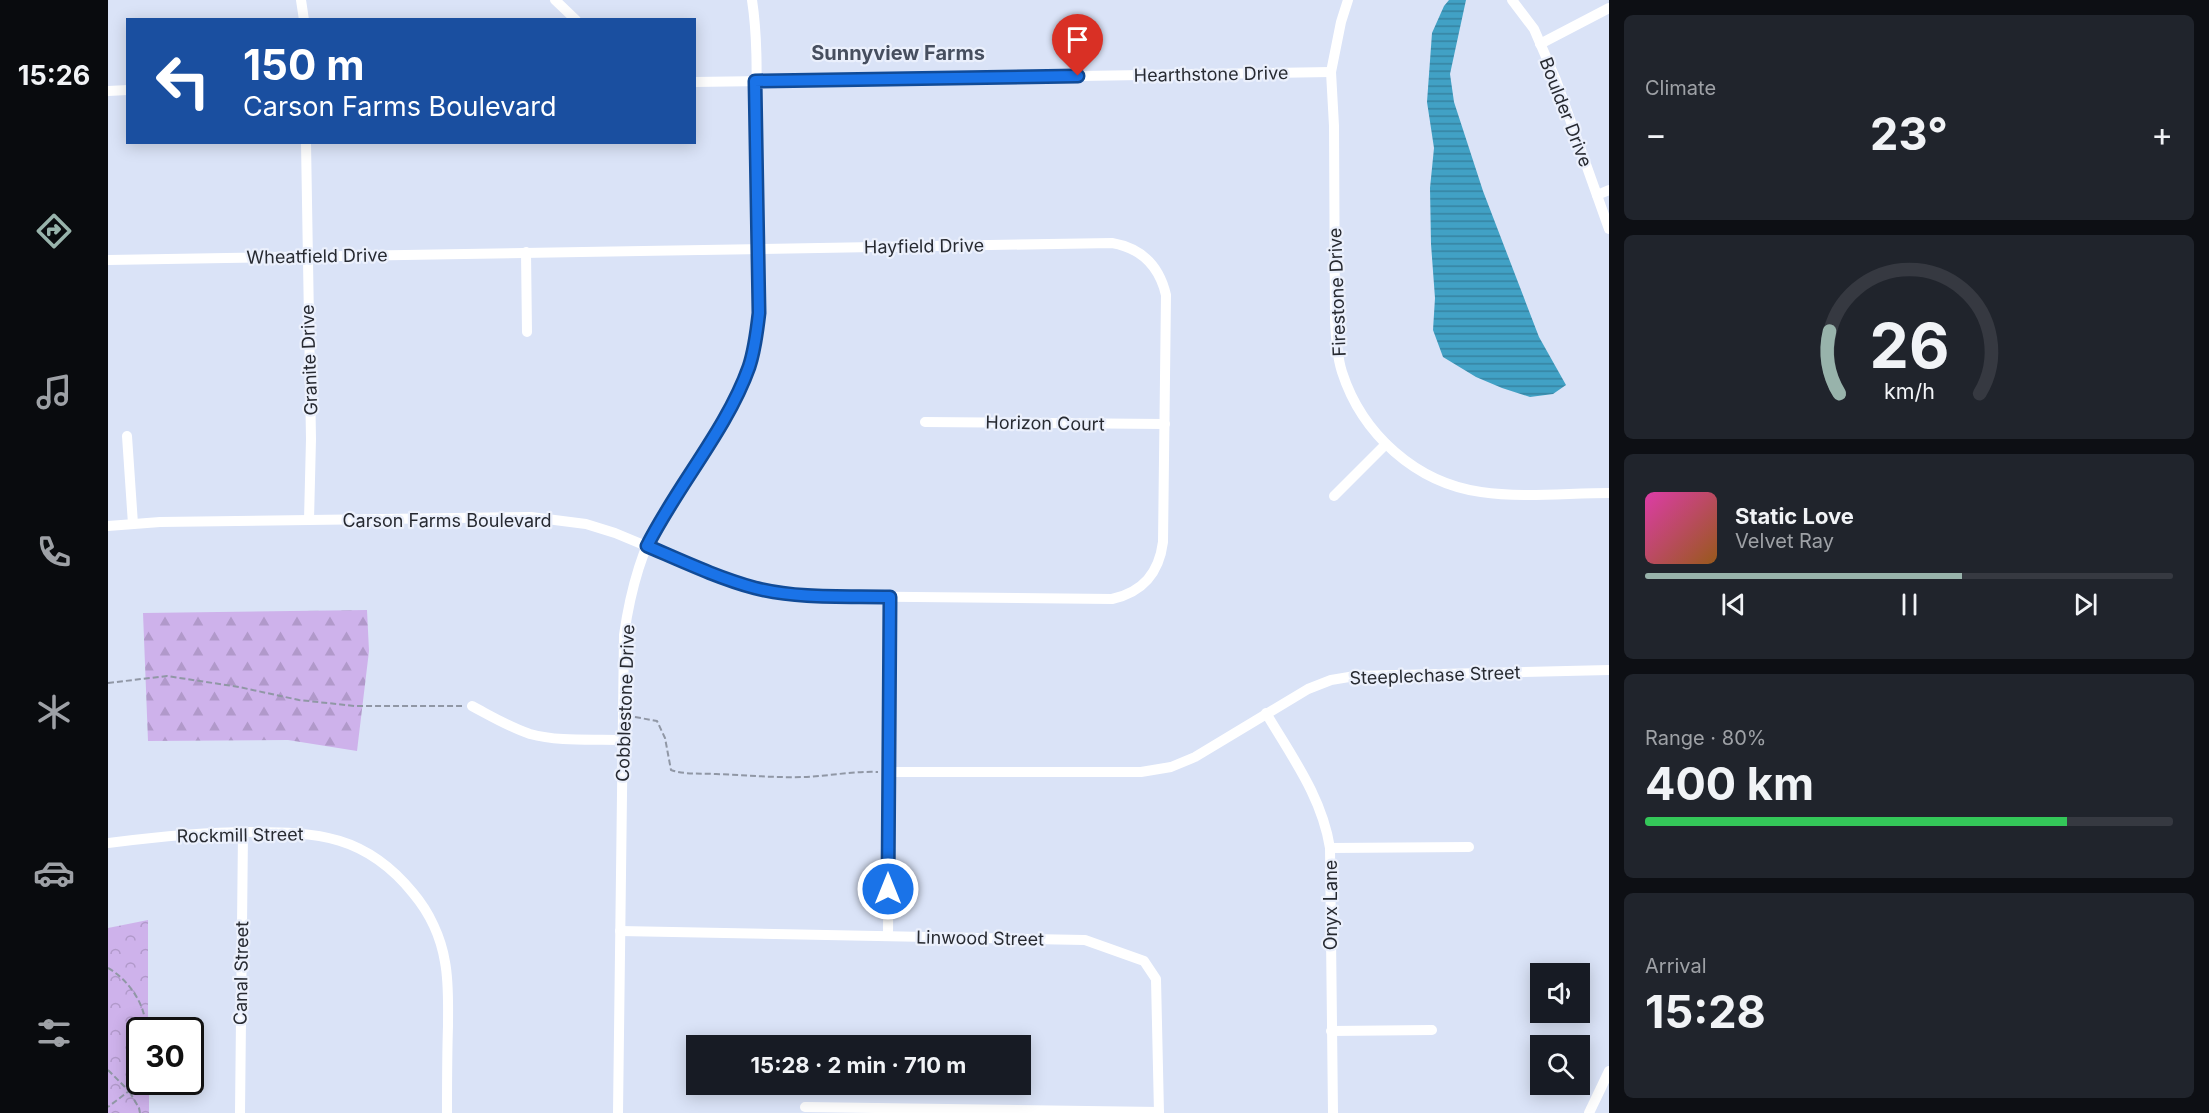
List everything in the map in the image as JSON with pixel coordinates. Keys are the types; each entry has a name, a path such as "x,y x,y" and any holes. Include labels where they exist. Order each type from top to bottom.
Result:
{"street":[{"path":"301,0 304,18"},
{"path":"555,0 569,17"},
{"name":"Cobblestone Drive","path":"618,1113 624,635 636,574 647,546 661,516 729,410 750,365 756,341 759,313 752,0"},
{"name":"Firestone Drive","path":"1348,0 1331,72 1334,126 1335,322 1337,352 1349,391 1375,434 1405,461 1434,478 1478,491 1499,494 1609,493"},
{"name":"Boulder Drive","path":"1512,0 1534,29 1556,80 1609,229"},
{"path":"1540,44 1609,8"},
{"name":"Hearthstone Drive","path":"696,82 1331,72"},
{"path":"108,91 126,90"},
{"name":"Granite Drive","path":"306,144 306,257 311,439 309,520"},
{"path":"1597,195 1609,190"},
{"name":"Hayfield Drive","path":"526,252 1112,243 1125,245 1138,251 1149,260 1163,282 1166,295 1165,424"},
{"path":"526,252 527,332"},
{"name":"Wheatfield Drive","path":"108,260 526,252"},
{"name":"Horizon Court","path":"925,422 1165,424"},
{"name":"Carson Farms Boulevard","path":"108,526 531,517 586,524 615,533 728,580 757,588 812,596 1112,599 1137,590 1148,581 1161,557 1164,542 1165,424"},
{"path":"127,436 133,524"},
{"path":"1334,496 1386,444"},
{"path":"888,936 890,597"},
{"name":"Steeplechase Street","path":"889,772 1140,772 1170,767 1195,757 1308,689 1331,680 1355,676 1609,670"},
{"path":"472,706 511,727 532,734 555,738 622,740"},
{"name":"Onyx Lane","path":"1266,713 1313,792 1326,826 1330,848 1333,1113"},
{"name":"Rockmill Street","path":"108,843 200,832 298,832 347,843 367,852 387,866 404,881 431,919 445,961 448,985 447,1113"},
{"name":"Canal Street","path":"240,1113 243,832"},
{"path":"1330,848 1469,847"},
{"name":"Linwood Street","path":"620,931 1085,940 1144,961 1156,979 1159,1113"},
{"path":"1331,1030 1432,1030"},
{"path":"1589,1113 1609,1071"},
{"path":"805,1107 1159,1113"}],"path":[{"path":"108,683 168,676 239,687 299,700 355,706 472,706"},
{"path":"623,717 639,717 657,721 665,738 671,770 684,774 767,778 831,776 866,771 889,772"},
{"path":"108,968 131,989 141,1007 143,1017"},
{"path":"108,1070 126,1088"},
{"path":"108,1107 126,1093"},
{"path":"131,1095 140,1113"}],"green space":[{"path":"367,610 369,651 357,751 288,740 148,741 143,613"},
{"path":"148,920 148,1017 126,1017 126,1095 149,1095 149,1113 108,1113 108,928"}],"water":[{"path":"1449,0 1466,0 1450,74 1454,102 1483,191 1539,337 1566,385 1553,394 1530,397 1476,377 1443,357 1433,330 1435,298 1430,188 1434,148 1427,102 1432,33"}],"district":[{"name":"Sunnyview Farms","path":"898,53"}],"route":[{"path":"888,889 890,597 812,596 757,588 728,580 647,546 661,516 741,388 756,341 759,313 755,81 1078,76"}]}
